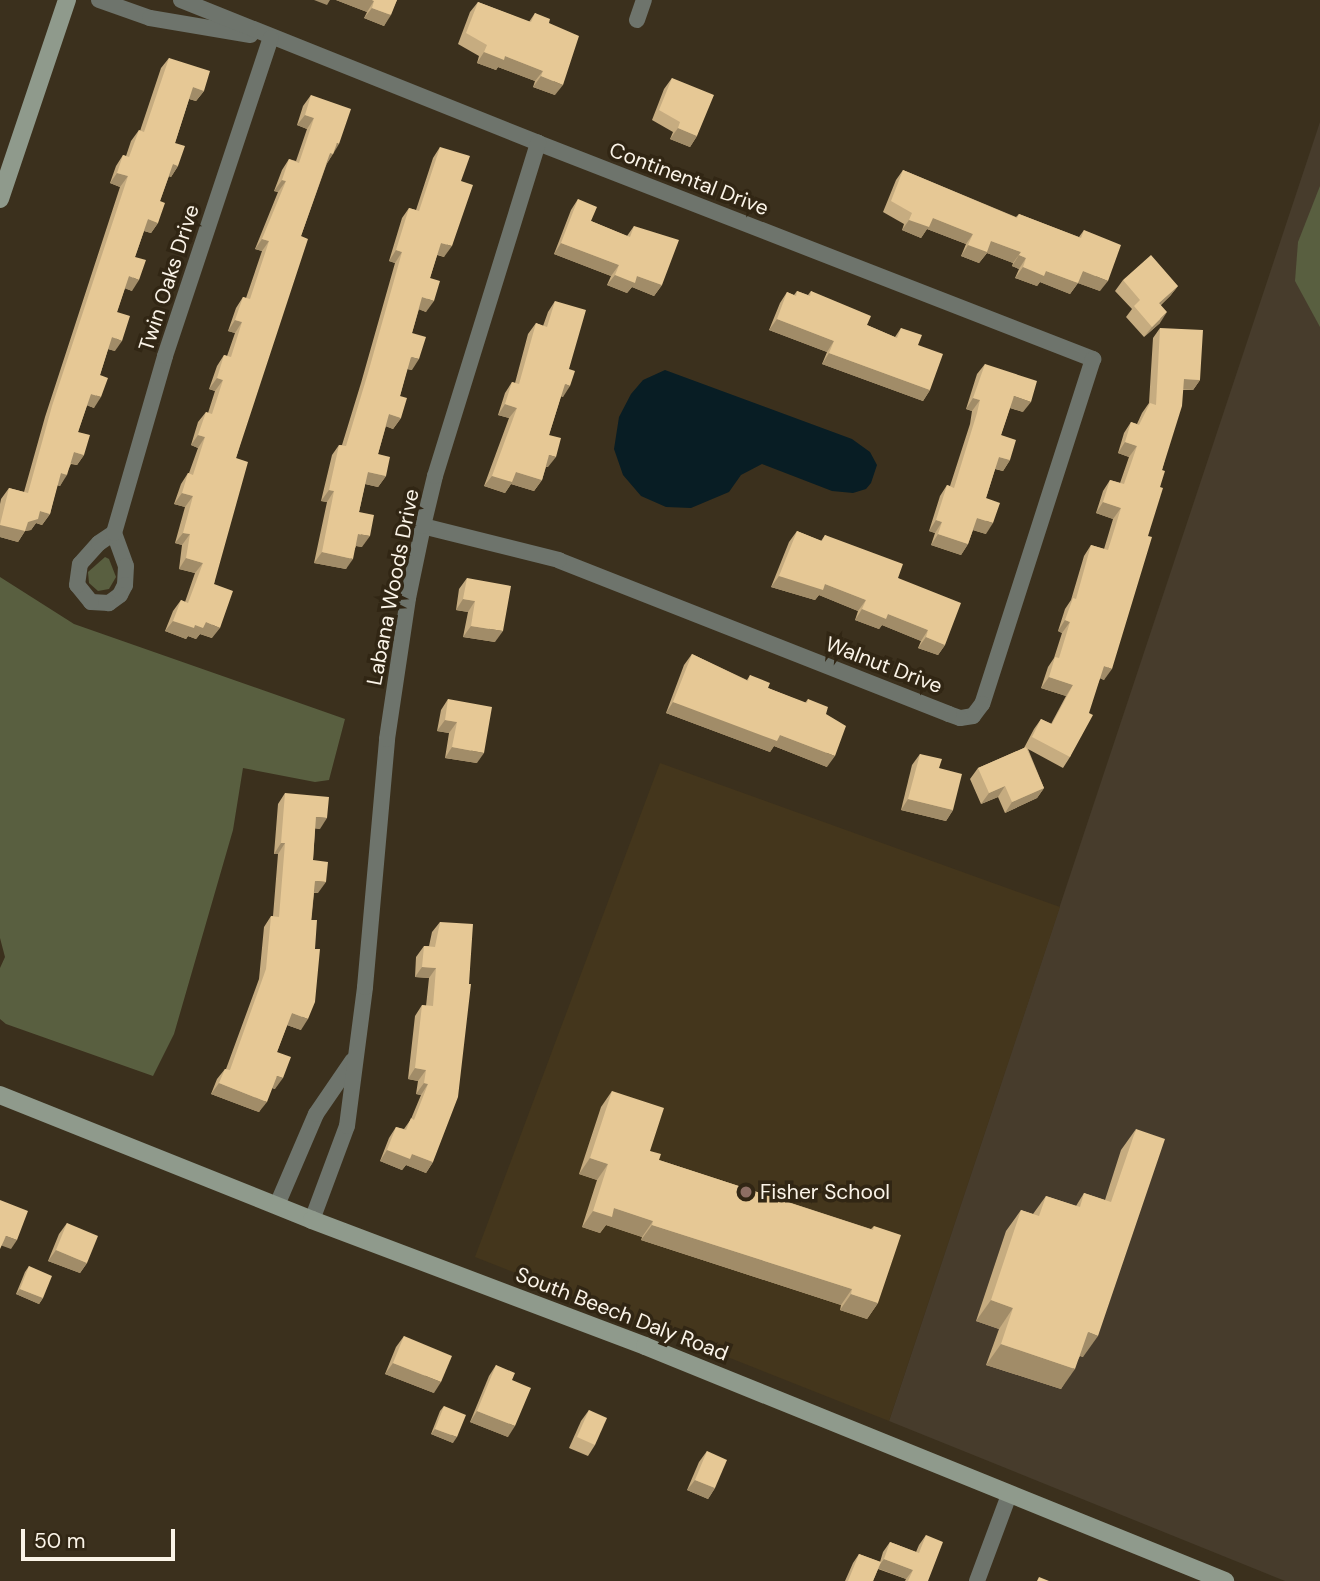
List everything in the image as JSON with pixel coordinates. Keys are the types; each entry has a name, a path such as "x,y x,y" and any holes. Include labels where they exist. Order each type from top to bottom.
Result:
{"street":[{"path":"0,199 67,0"},
{"name":"Continental Drive","path":"99,0 150,18 271,38"},
{"name":"Continental Drive","path":"181,0 271,38 1093,359"},
{"path":"637,20 644,0"},
{"name":"Twin Oaks Drive","path":"114,533 164,356 271,38"},
{"name":"Labana Woods Drive","path":"312,1220 347,1126 358,1051 387,739 408,598 423,526 435,476 538,143"},
{"name":"Walnut Drive","path":"423,526 559,560 960,718 973,716 982,704 1093,359"},
{"name":"Labana Woods Drive","path":"277,1205 316,1114 358,1051"},
{"name":"South Beech Daly Road","path":"0,1095 312,1220 645,1346 1225,1581"},
{"path":"977,1581 1009,1495"}],"shaded area":[{"path":"1320,122 1320,1581 1285,1581 889,1421"},
{"path":"660,763 1060,907 889,1421 475,1257"}],"green space":[{"path":"1320,186 1320,327 1295,281 1298,242"},
{"path":"105,557 109,559 116,577 109,589 98,591 89,583 88,572"},
{"path":"0,577 74,624 345,719 329,780 315,782 243,768 233,830 174,1034 153,1076 6,1024 0,1019 0,968 5,957 0,938"}],"water":[{"path":"665,370 852,439 870,452 877,465 871,483 866,489 853,493 832,491 762,464 741,475 729,492 691,508 666,507 641,496 623,475 614,449 619,417 631,394 643,380"}],"building":[{"path":"372,0 397,0 391,15 372,8"},
{"path":"478,2 531,22 535,13 550,19 549,23 579,36 563,85 541,76 543,71 505,56 504,60 484,52 487,45 466,33"},
{"path":"169,58 210,71 204,91 193,87 175,143 185,146 178,166 173,164 160,201 165,203 158,223 148,219 135,257 146,260 139,280 129,276 117,312 130,316 122,341 112,337 100,375 108,378 101,397 91,394 78,432 90,435 84,455 74,452 67,475 61,473 50,514 40,511 38,519 28,522 25,531 0,525 9,488 28,493 52,406 128,176 117,173 123,155 129,157 139,130 144,132"},
{"path":"672,78 714,95 697,136 678,128 680,122 659,110"},
{"path":"311,95 351,109 339,144 337,143 333,154 330,153 301,236 308,239 236,458 248,462 214,584 233,591 220,628 206,622 203,628 195,625 194,628 173,621 181,600 188,603 203,563 186,558 190,534 183,533 193,496 182,493 188,473 193,475 205,437 198,435 206,412 212,414 223,380 217,378 224,355 231,357 242,322 235,320 243,297 250,299 269,241 262,239 286,181 282,180 289,159 299,163 314,118 305,115"},
{"path":"440,147 470,156 461,181 473,185 452,246 441,243 430,278 440,281 434,301 422,297 412,333 426,337 419,359 411,357 400,396 407,398 401,418 389,414 378,454 390,457 386,476 368,472 359,512 374,515 370,536 358,534 353,559 322,552 334,491 329,490 339,445 346,446 368,373 402,252 396,250 409,208 419,211"},
{"path":"903,170 1017,218 1019,214 1081,238 1084,230 1121,245 1108,281 1083,271 1078,283 1046,271 1044,276 1023,267 1026,258 1019,255 1021,252 991,241 987,252 968,245 973,234 933,218 929,227 909,220 912,213 891,201"},
{"path":"578,199 597,207 591,221 630,237 634,226 679,240 662,285 637,276 635,283 615,275 619,265 561,243"},
{"path":"1151,255 1178,286 1159,303 1167,312 1152,327 1134,306 1140,300 1123,280"},
{"path":"797,291 810,296 811,291 871,316 867,325 897,338 901,328 922,335 918,345 943,354 930,390 829,353 834,341 777,319 787,292 796,296"},
{"path":"555,301 586,310 569,369 575,371 570,386 565,384 549,435 561,438 556,457 549,455 542,480 516,472 512,482 492,476 517,408 505,404 512,382 519,384 536,323 547,327"},
{"path":"1160,328 1203,330 1200,380 1184,379 1182,406 1162,470 1165,471 1160,487 1163,488 1148,536 1152,537 1112,669 1104,666 1089,713 1093,715 1070,757 1032,737 1041,719 1052,724 1073,685 1049,677 1055,657 1059,658 1070,622 1065,620 1073,598 1076,599 1091,545 1108,550 1121,508 1103,502 1110,480 1124,484 1137,446 1125,442 1131,422 1139,425 1150,403 1156,405"},
{"path":"985,364 1037,381 1031,402 1014,396 1001,435 1016,440 1010,460 999,457 986,498 1000,503 993,523 977,518 968,544 938,534 942,522 936,520 947,485 954,488 977,413 980,400 973,398"},
{"path":"797,531 822,541 825,535 903,564 898,578 961,603 945,645 926,637 928,630 888,614 886,619 862,609 866,600 825,584 823,590 779,576"},
{"path":"467,578 511,586 503,631 471,626 475,601 463,599"},
{"path":"692,654 748,681 750,675 770,683 768,688 807,703 808,699 828,707 826,714 846,726 835,756 780,735 777,741 673,702"},
{"path":"448,699 492,707 484,753 452,747 457,722 445,720"},
{"path":"1026,747 1044,788 1012,802 1005,786 989,793 978,768"},
{"path":"920,754 942,759 939,768 962,774 953,810 908,799"},
{"path":"285,793 329,797 327,818 316,817 313,860 328,862 326,882 315,881 311,920 317,920 315,949 320,949 315,1002 308,1019 292,1013 277,1052 291,1057 283,1078 277,1076 267,1102 219,1083 225,1069 230,1070 266,969 271,916 279,917 285,843 281,843"},
{"path":"440,922 473,924 471,984 458,1097 433,1162 412,1154 410,1159 387,1150 396,1127 406,1130 411,1118 414,1120 428,1084 424,1083 426,1070 415,1068 422,1005 433,1006 436,968 422,967 424,946 435,947"},
{"path":"612,1091 664,1108 650,1151 661,1154 659,1160 873,1230 874,1226 901,1235 878,1303 851,1294 852,1289 652,1225 653,1221 614,1208 612,1217 593,1211 608,1164 590,1158"},
{"path":"1136,1129 1165,1139 1098,1336 1088,1332 1075,1369 1001,1344 1013,1308 991,1300 1021,1210 1039,1216 1046,1196 1080,1207 1084,1193 1111,1202"},
{"path":"0,1200 28,1211 17,1240 6,1236 0,1249"},
{"path":"67,1223 98,1236 87,1263 56,1250"},
{"path":"29,1266 52,1276 43,1298 20,1289"},
{"path":"404,1336 452,1356 441,1382 393,1363"},
{"path":"496,1365 515,1373 512,1380 531,1388 515,1426 477,1411"},
{"path":"444,1406 466,1415 457,1437 435,1429"},
{"path":"589,1410 607,1418 595,1445 577,1437"},
{"path":"707,1451 727,1460 715,1488 695,1480"},
{"path":"926,1535 943,1542 928,1581 908,1581 913,1570 884,1559 890,1542 919,1553"},
{"path":"859,1554 881,1562 873,1581 848,1581"}],"place":[{"name":"Fisher School","path":"746,1192"}]}
